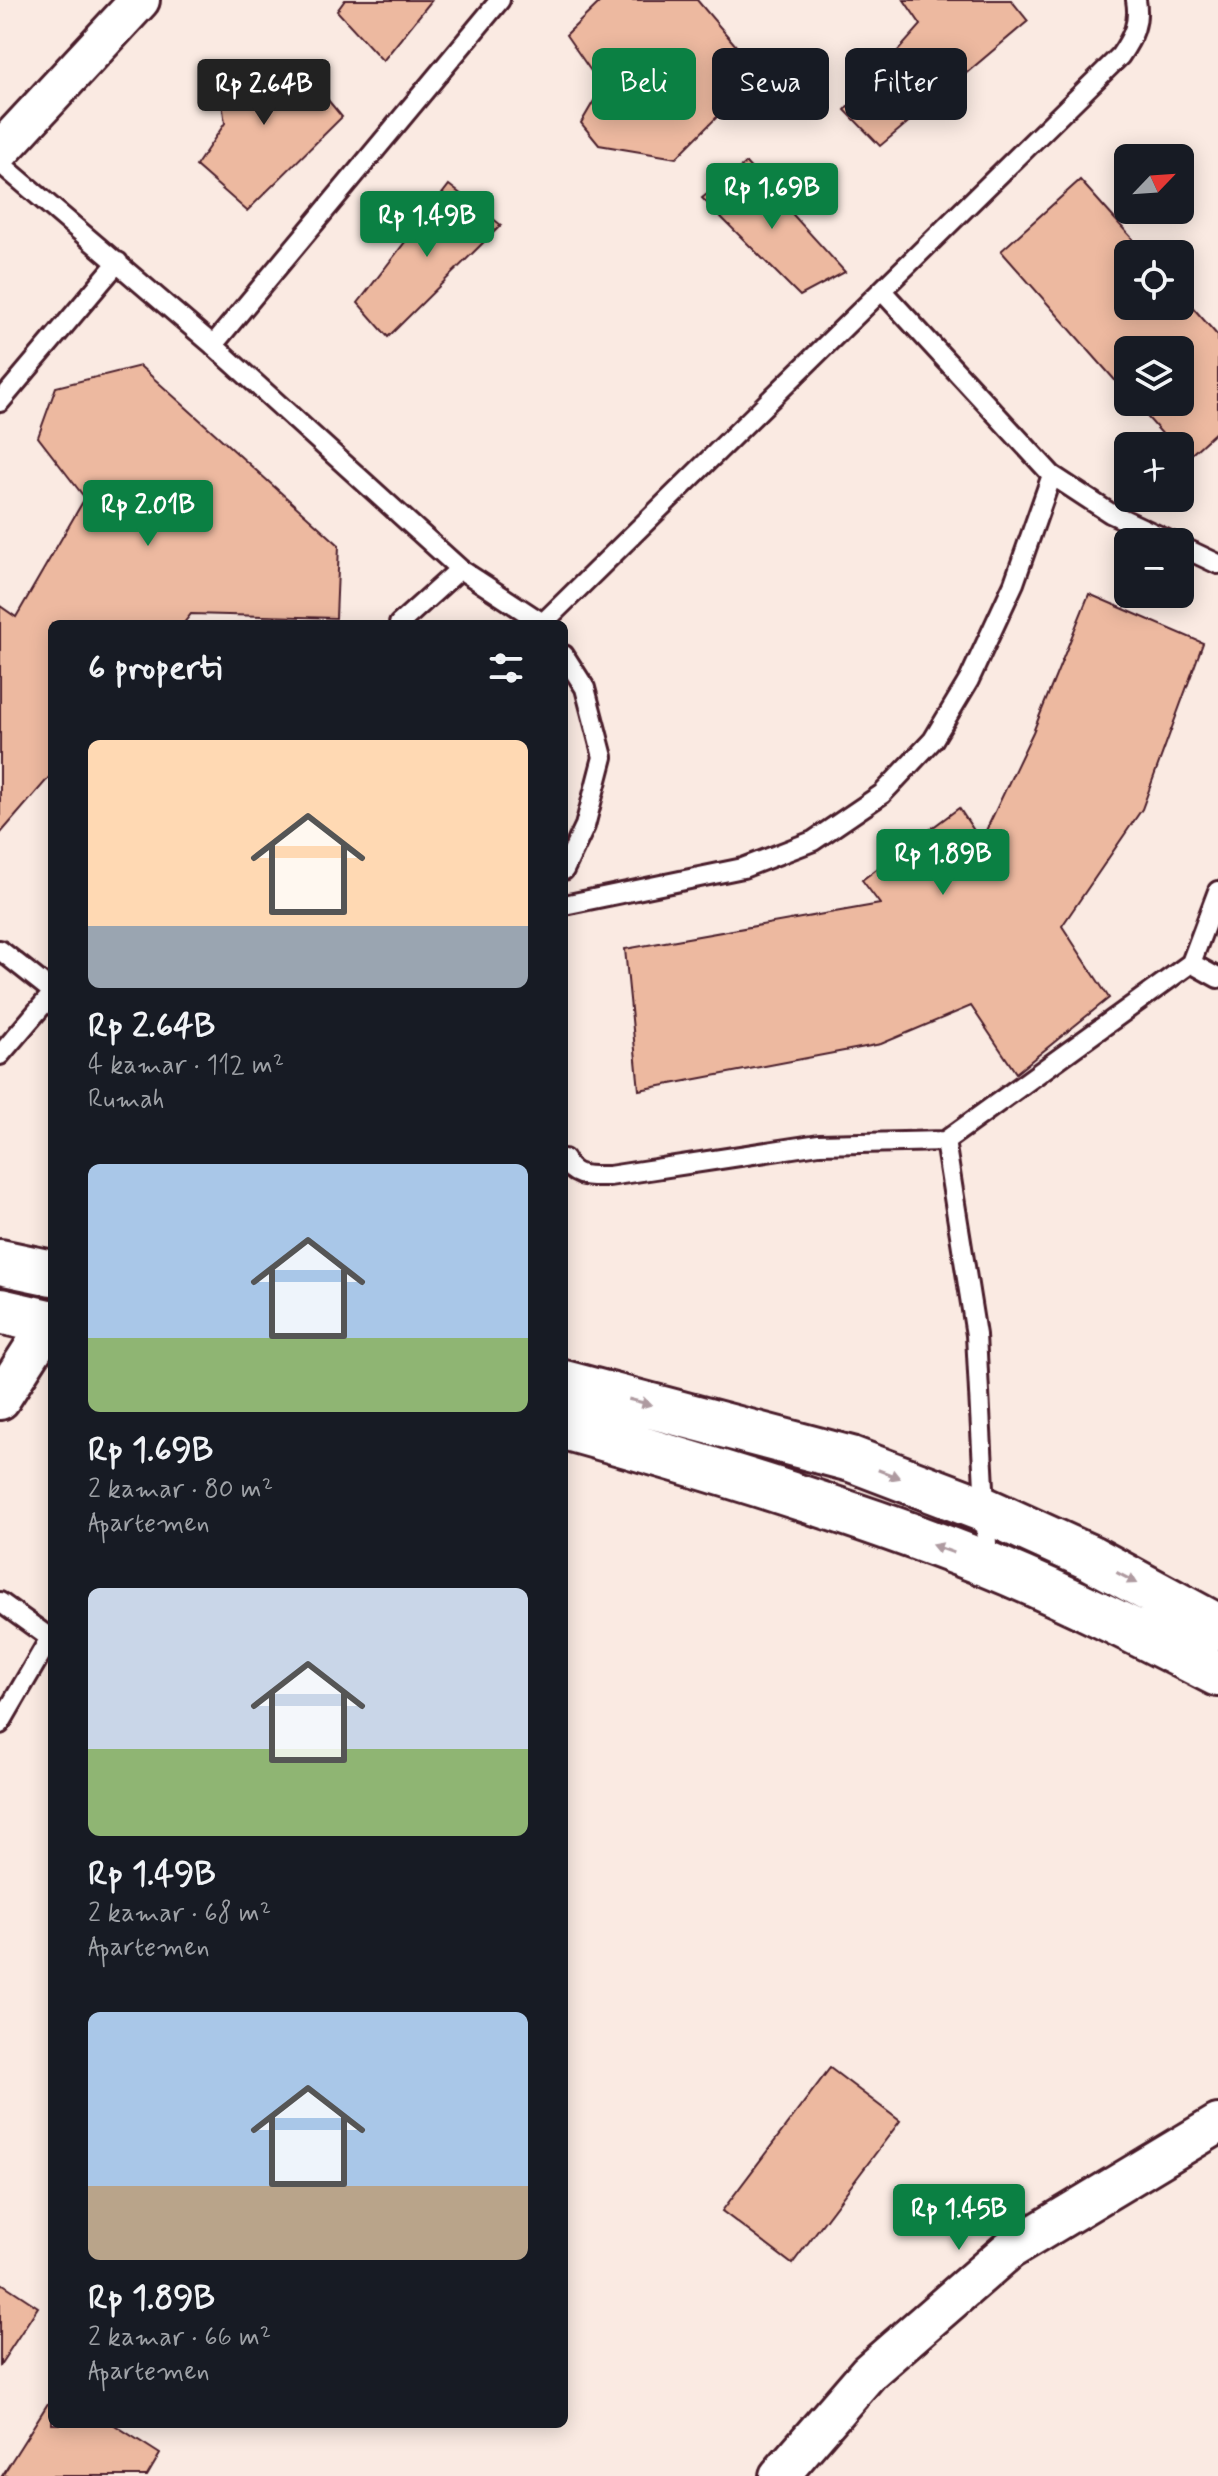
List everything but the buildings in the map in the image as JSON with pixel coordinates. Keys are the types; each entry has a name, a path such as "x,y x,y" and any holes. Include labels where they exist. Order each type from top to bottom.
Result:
{"highway":[{"path":"0,1262 48,1272"},
{"path":"0,1311 48,1321"},
{"path":"568,1384 851,1459 985,1510 1091,1558 1218,1627"},
{"path":"568,1428 833,1508 988,1565 1132,1630 1218,1674"}],"street":[{"path":"0,151 140,0"},
{"path":"0,1400 48,1327"},
{"path":"779,2476 869,2372 1009,2250 1218,2124"}],"lane":[{"path":"213,345 500,0"},
{"path":"547,620 1120,56 1133,38 1138,16 1136,0"},
{"path":"0,163 213,345 460,569 539,620"},
{"path":"0,402 118,262"},
{"path":"882,291 1052,475 1110,513 1142,528"},
{"path":"568,904 743,868 813,841 882,794 933,740 969,680 1014,583 1052,475"},
{"path":"1194,553 1218,564"},
{"path":"403,620 460,569"},
{"path":"568,661 585,688 603,757 585,826 568,862"},
{"path":"568,1167 583,1177 609,1176 819,1144 945,1141 1191,963 1218,891"},
{"path":"0,950 48,989"},
{"path":"1191,963 1218,978"},
{"path":"0,1055 48,997"},
{"path":"945,1141 976,1335 988,1565"},
{"path":"0,1602 48,1635"},
{"path":"0,1724 48,1642"}]}
